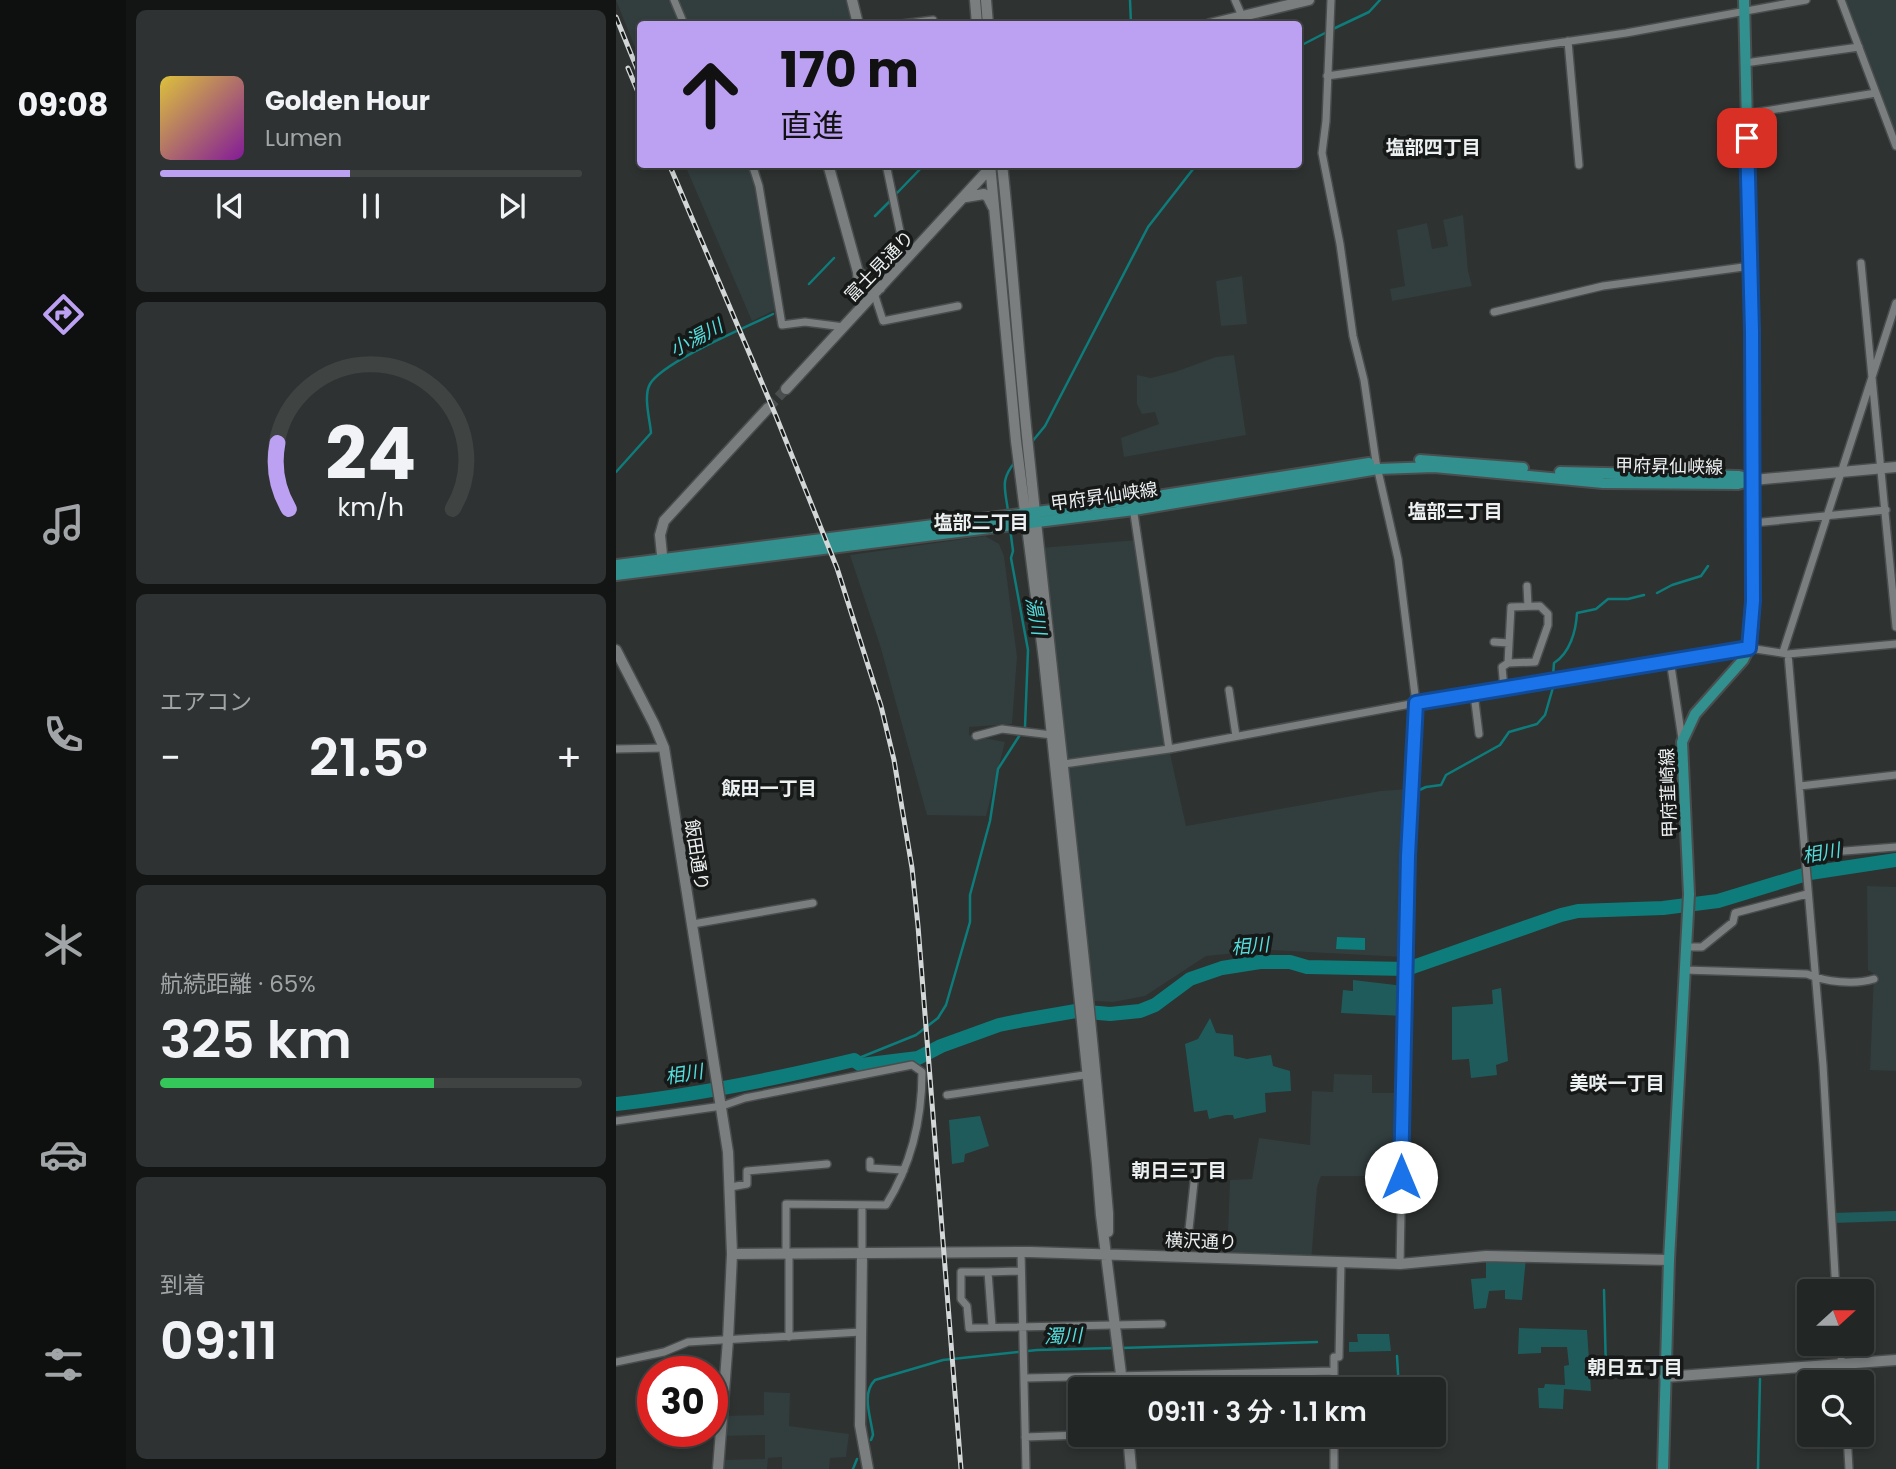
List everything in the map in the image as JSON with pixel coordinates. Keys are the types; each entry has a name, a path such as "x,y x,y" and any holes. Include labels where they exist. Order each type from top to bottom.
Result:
{"main road":[{"name":"甲府韮崎線","path":"1686,947 1689,894 1682,742 1695,715 1743,660 1749,648 1753,624 1751,266 1744,6"},
{"name":"甲府昇仙峡線","path":"617,573 1133,505 1377,466 1434,467 1603,483 1738,484 1752,480"},
{"path":"1663,1469 1669,1259 1686,947"}],"street":[{"path":"674,0 683,21"},
{"path":"852,0 857,21"},
{"path":"975,0 977,21"},
{"path":"986,0 988,21"},
{"path":"1235,0 1242,16"},
{"path":"1222,21 1309,0"},
{"path":"1331,0 1322,153 1377,466 1398,559 1416,703 1405,960 1400,1264"},
{"path":"1327,76 1626,33 1744,6 1806,0"},
{"path":"1841,0 1896,146"},
{"path":"925,21 933,20"},
{"path":"1568,41 1579,165"},
{"path":"1745,63 1859,47"},
{"path":"1746,114 1876,93"},
{"path":"753,168 759,186 782,325 805,322 844,327"},
{"path":"829,168 858,272 862,306"},
{"path":"887,168 907,261"},
{"name":"富士見通り","path":"786,389 966,197 989,168"},
{"path":"991,168 1019,468 1020,519 1052,735 1084,1001"},
{"path":"1002,168 1029,456 1020,519 1064,764 1092,1074 1101,1215 1121,1376"},
{"path":"966,197 984,194 994,210"},
{"path":"1861,262 1896,627"},
{"path":"1493,312 1603,286 1751,266"},
{"path":"858,272 877,290 883,321 958,306"},
{"path":"1835,1279 1807,894 1807,855 1786,653 1825,517 1896,303"},
{"path":"663,565 660,541 664,521 768,408"},
{"path":"1752,480 1896,467"},
{"path":"1133,505 1169,749"},
{"path":"1753,523 1886,510"},
{"path":"1527,586 1528,606"},
{"path":"1504,689 1502,667 1508,663 1535,662 1548,625 1548,614 1540,606 1511,607 1508,663"},
{"path":"1494,642 1509,643"},
{"path":"1064,764 1169,749 1416,703 1749,648 1786,653 1896,644"},
{"name":"飯田通り","path":"616,650 664,748 721,1105"},
{"path":"1670,660 1682,742"},
{"path":"1229,690 1236,736"},
{"path":"1474,694 1479,734"},
{"path":"976,736 1002,729 1052,735"},
{"path":"616,749 664,748"},
{"path":"1800,786 1896,775"},
{"path":"1807,855 1896,847"},
{"path":"1686,947 1702,947 1733,922 1735,913 1807,894"},
{"path":"693,924 813,903"},
{"path":"1684,970 1807,974 1815,978 1866,982 1874,979"},
{"path":"616,1121 721,1105 912,1065 922,1072 922,1096 914,1137 904,1170 886,1205 786,1204 789,1336"},
{"path":"947,1095 1092,1074"},
{"path":"718,1469 732,1254 730,1187 721,1105"},
{"path":"870,1161 870,1168 904,1170"},
{"path":"730,1187 747,1184 747,1171 827,1164"},
{"path":"1186,1257 1196,1164"},
{"path":"862,1205 860,1425 868,1469"},
{"path":"1021,1252 1026,1469"},
{"name":"横沢通り","path":"732,1254 1107,1253 1400,1264 1486,1256 1669,1259"},
{"path":"1334,1377 1334,1357 1339,1357 1341,1262"},
{"path":"1021,1271 961,1272 961,1299 967,1306 970,1328 1162,1324"},
{"path":"988,1272 992,1326"},
{"path":"616,1363 664,1352 688,1342 861,1332"},
{"path":"1841,1356 1842,1370"},
{"path":"1665,1377 1896,1360"},
{"path":"1024,1378 1334,1371"},
{"path":"1025,1437 1068,1435"},
{"path":"1129,1447 1131,1469"},
{"path":"1334,1447 1334,1469"},
{"path":"1848,1447 1849,1469"}],"shaded area":[{"path":"616,0 852,0 857,21 637,21 637,52"},
{"path":"1841,0 1896,0 1896,146"},
{"path":"686,168 753,168 779,308 752,321"},
{"path":"1463,215 1472,286 1392,301 1390,289 1405,286 1397,230 1427,223 1432,249 1448,246 1443,220"},
{"path":"1242,276 1247,324 1221,326 1216,281"},
{"path":"1234,355 1246,435 1124,457 1121,438 1159,424 1155,412 1142,414 1137,404 1137,375 1151,378 1216,357"},
{"path":"985,536 999,544 1004,556 1017,657 1012,724 969,727 969,735 1005,742 986,816 927,815 880,645 850,555"},
{"path":"1138,540 1169,749 1186,826 1380,791 1409,789 1403,957 1269,950 1206,956 1145,996 1113,1002 1094,1001 1040,548"},
{"path":"1867,886 1896,887 1896,1071 1870,1070 1874,974 1868,970"},
{"path":"1337,937 1365,938 1365,950 1336,949"},
{"path":"1353,980 1404,986 1404,1016 1341,1013 1343,990 1353,991"},
{"path":"1501,988 1508,1061 1496,1065 1497,1075 1471,1078 1469,1059 1452,1060 1452,1007 1493,1004 1492,990"},
{"path":"1210,1018 1216,1033 1233,1035 1234,1056 1247,1059 1271,1055 1273,1066 1290,1071 1291,1091 1265,1093 1266,1112 1234,1119 1233,1115 1226,1115 1209,1119 1207,1110 1194,1112 1185,1044 1198,1039"},
{"path":"1334,1074 1372,1075 1372,1093 1402,1093 1401,1176 1321,1176 1317,1187 1311,1262 1227,1258 1230,1180 1252,1179 1259,1138 1310,1145 1312,1091 1333,1092"},
{"path":"980,1116 989,1146 965,1154 964,1162 952,1164 949,1120"},
{"path":"1896,1211 1896,1221 1832,1223 1832,1213"},
{"path":"1486,1256 1526,1257 1522,1300 1505,1299 1505,1290 1489,1291 1486,1308 1474,1309 1471,1279 1486,1278"},
{"path":"1519,1328 1587,1330 1591,1391 1564,1389 1563,1409 1539,1408 1538,1388 1544,1388 1545,1384 1565,1385 1564,1366 1569,1365 1567,1347 1541,1347 1541,1353 1518,1354"},
{"path":"1357,1334 1389,1334 1391,1351 1349,1352 1349,1342 1358,1342"},
{"path":"764,1392 790,1393 789,1426 849,1434 846,1457 830,1458 829,1469 782,1469 782,1457 768,1458 767,1469 718,1469 718,1460 765,1459 765,1435 728,1436 728,1416 764,1415"}],"waterway":[{"name":"小湯川","path":"1130,0 1131,21"},
{"name":"湯川","path":"1333,29 1369,12 1380,0"},
{"name":"湯川","path":"1302,45 1327,32"},
{"name":"小湯川","path":"897,193 921,168"},
{"name":"湯川","path":"1031,443 1045,426 1148,227 1194,168"},
{"name":"小湯川","path":"875,216 890,201"},
{"name":"小湯川","path":"809,284 834,258"},
{"name":"小湯川","path":"616,472 651,433 647,395 650,384 658,375 688,355 773,314"},
{"name":"湯川","path":"1008,511 1005,479 1015,462"},
{"name":"湯川","path":"854,1060 916,1035 938,1018 946,1005 970,922 970,895 990,821 998,769 1025,727 1028,650 1011,558 1013,551 1010,528"},
{"path":"1657,593 1701,576 1708,566"},
{"path":"1553,676 1554,663 1560,659 1571,641 1577,613 1596,609 1608,599 1628,599 1644,595"},
{"path":"1415,792 1441,785 1446,775 1500,745 1509,732 1537,724 1545,715 1554,684"},
{"name":"相川","path":"616,1104 735,1086 854,1060 861,1065 918,1058 941,1046 999,1025 1024,1020 1076,1011 1110,1014 1140,1011 1155,1005 1190,979 1222,968 1260,962 1290,962 1307,967 1407,969 1578,911 1663,908 1718,901 1810,873 1896,860"},
{"path":"1604,1290 1606,1372 1655,1374"},
{"name":"濁川","path":"1121,1348 1317,1342"},
{"name":"濁川","path":"871,1440 873,1435 868,1392 875,1380 943,1360 1037,1350 1115,1348"},
{"path":"1397,1356 1398,1377"},
{"path":"1758,1469 1760,1379"},
{"name":"濁川","path":"853,1469 857,1459"}],"tunnel":[{"path":"768,408 786,389"}],"railway":[{"path":"616,17 637,69"},
{"path":"628,68 637,90"},
{"path":"671,168 837,568 881,706 894,760 912,868 918,926 961,1469"}],"district":[{"name":"塩部四丁目","path":"1433,147"},
{"name":"塩部三丁目","path":"1455,511"},
{"name":"塩部二丁目","path":"981,522"},
{"name":"飯田一丁目","path":"769,788"},
{"name":"美咲一丁目","path":"1617,1083"},
{"name":"朝日三丁目","path":"1179,1170"},
{"name":"朝日五丁目","path":"1635,1367"}],"route":[{"path":"1401,1177 1408,856 1416,703 1749,648 1753,624 1752,331 1747,138"}]}
